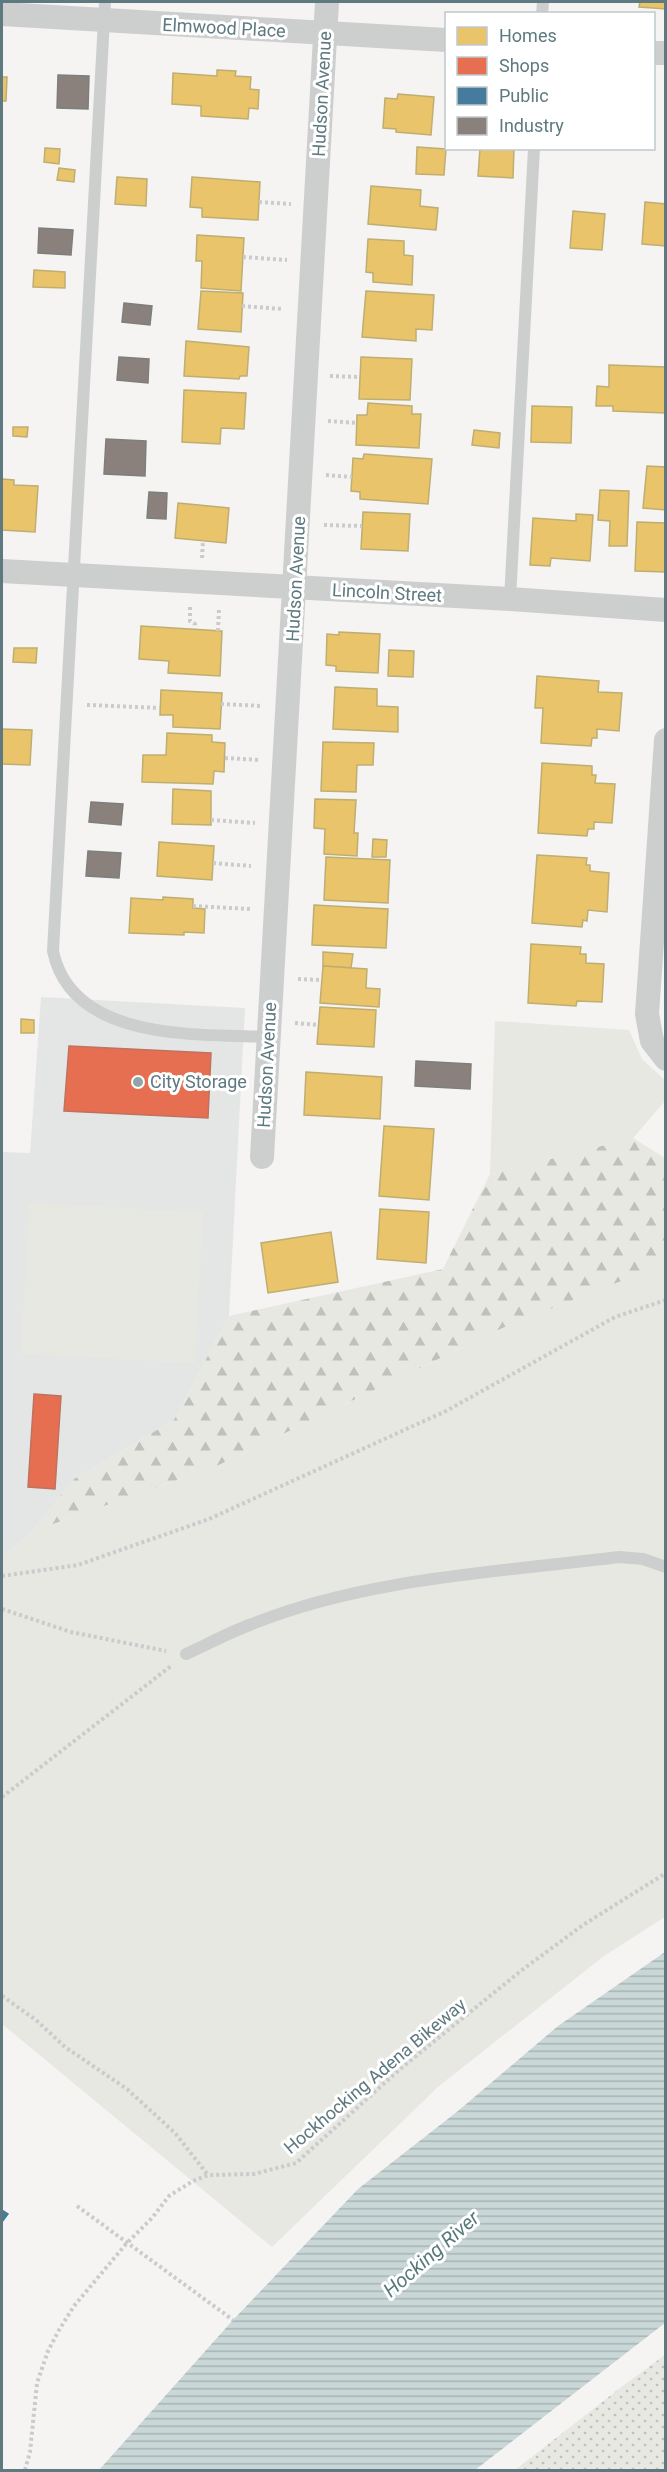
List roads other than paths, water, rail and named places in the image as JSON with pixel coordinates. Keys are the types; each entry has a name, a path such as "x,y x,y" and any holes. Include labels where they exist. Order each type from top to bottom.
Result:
{"street":[{"name":"Hudson Avenue","path":"262,1157 327,2"},
{"name":"Elmwood Place","path":"2,14 104,11 326,33 445,40"},
{"name":"Lincoln Street","path":"2,572 510,599 666,610"},
{"path":"666,740 647,1014 652,1041 666,1059"}],"lane":[{"path":"104,11 53,951 58,971 68,987 82,1000 140,1028 160,1032 269,1037"},
{"path":"510,599 534,150"},
{"path":"186,1654 252,1623 336,1598 410,1583 619,1557 643,1559 666,1567"}],"water":[{"name":"Hocking River","path":"665,1952 665,2323 475,2470 99,2470 233,2320 358,2189 458,2111 558,2026"}],"place":[{"name":"City Storage","path":"138,1082"}]}
